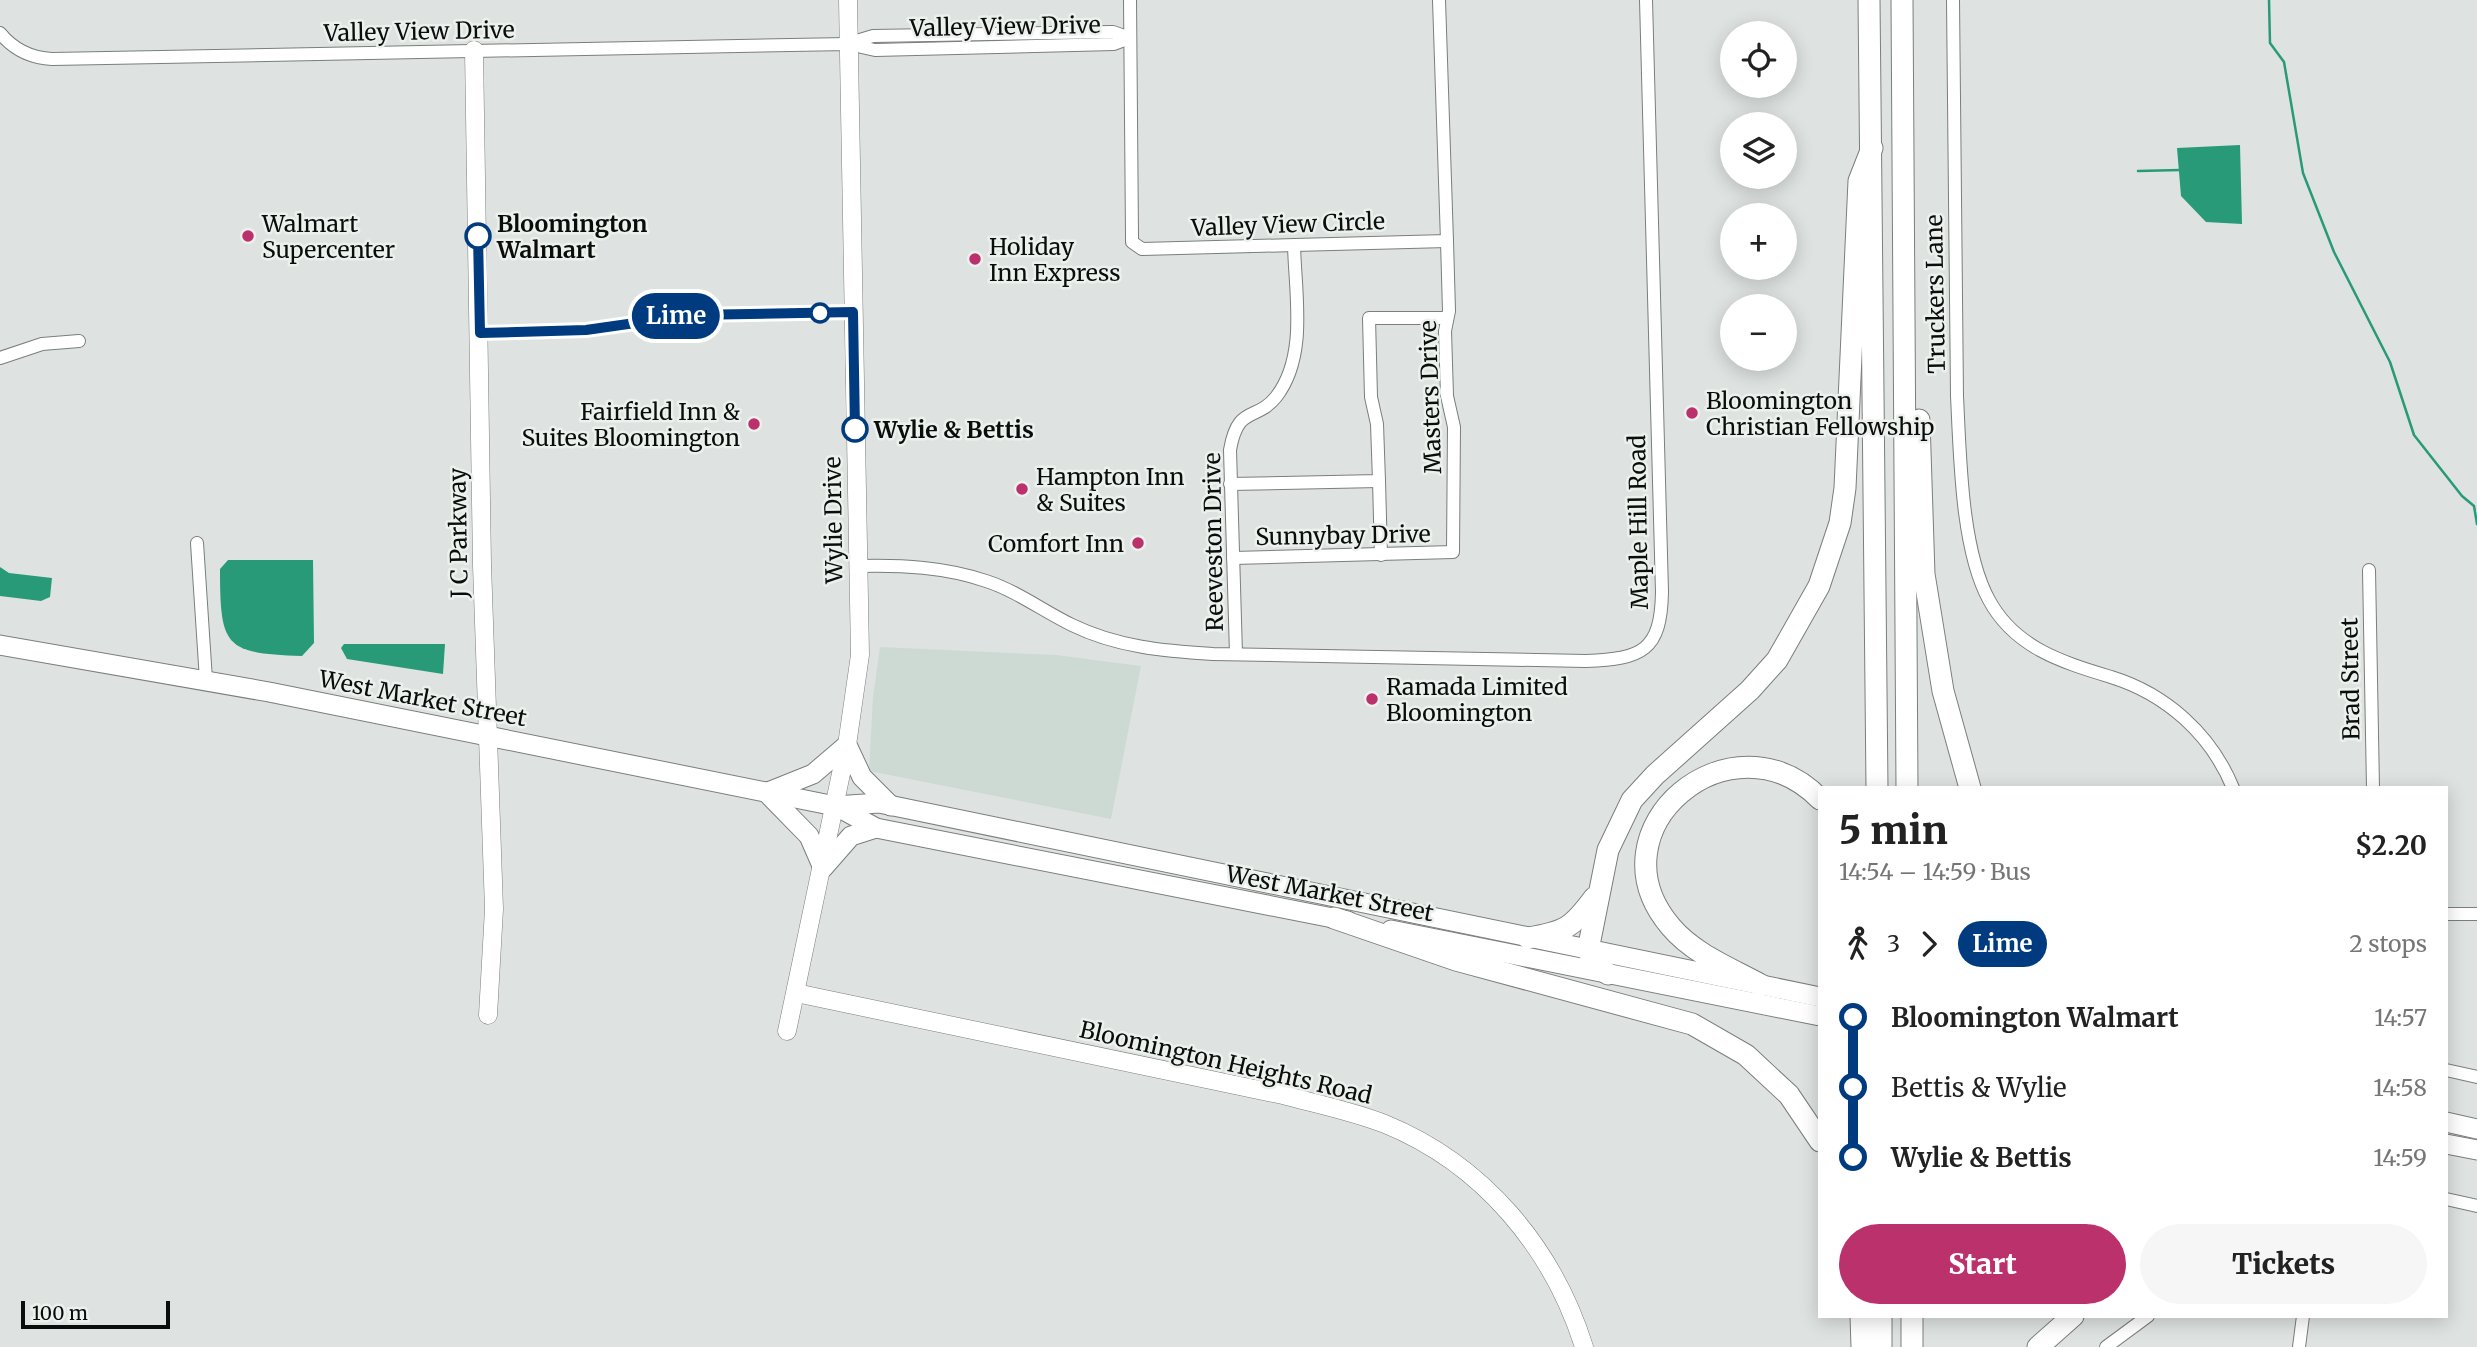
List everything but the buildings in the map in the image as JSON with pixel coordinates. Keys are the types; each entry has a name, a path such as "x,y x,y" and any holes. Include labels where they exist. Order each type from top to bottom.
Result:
{"highway":[{"path":"1869,0 1877,786"},
{"path":"1902,0 1907,786"},
{"path":"1608,974 1595,964 1588,950 1608,850 1632,800 1655,775 1750,690 1777,660 1819,586 1840,523 1850,401 1859,181 1872,148"},
{"path":"1904,268 1917,348 1924,574 1943,691 1969,786"},
{"path":"1761,985 1701,953 1664,918 1653,894 1647,870 1652,830 1666,804 1681,790 1713,773 1732,769 1749,767 1783,774 1805,786 1818,797"},
{"path":"1528,937 1566,930 1577,922 1600,891"},
{"path":"1334,918 1456,960 1692,1024 1746,1055 1789,1095 1818,1138"},
{"path":"1861,1318 1862,1347"},
{"path":"1881,1318 1881,1347"},
{"path":"1912,1318 1912,1347"},
{"path":"2038,1347 2071,1318"}],"main road":[{"name":"Wylie Drive","path":"787,1031 847,746 860,655 848,0"},
{"name":"J C Parkway","path":"474,50 487,736 494,909 488,1015"},
{"name":"West Market Street","path":"0,645 206,680 835,806 891,806 1818,997"},
{"path":"876,828 851,836 823,868 809,836 767,793 813,774 847,746 862,778 891,806"},
{"name":"West Market Street","path":"835,806 876,828 1818,1016"},
{"name":"Bloomington Heights Road","path":"796,993 1283,1095 1354,1113 1402,1132 1458,1166 1510,1213 1549,1266 1568,1303 1584,1347"},
{"path":"2448,1122 2477,1129"},
{"path":"2448,1144 2477,1150"}],"street":[{"name":"Valley View Circle","path":"1130,0 1132,242 1142,249 1345,241 1447,242"},
{"path":"1439,0 1447,242"},
{"name":"Maple Hill Road","path":"859,566 915,567 979,579 1010,590 1092,634 1155,650 1236,654 1614,660 1634,655 1653,641 1660,625 1662,592 1646,0"},
{"name":"Truckers Lane","path":"1954,0 1956,396 1960,456 1977,571 1999,615 2025,641 2051,658 2123,682 2169,706 2196,729 2210,747 2232,786"},
{"name":"Valley View Drive","path":"0,33 26,54 52,59 848,44 875,50 1114,44 1130,38"},
{"name":"Masters Drive","path":"1447,242 1445,331 1447,396 1454,427 1453,552"},
{"name":"Reeveston Drive","path":"1236,654 1230,484 1233,432 1242,417 1274,399 1291,368 1296,348 1294,245"},
{"path":"480,333 586,330 691,315 853,312"},
{"path":"1381,555 1377,424 1371,397 1369,318 1447,318"},
{"path":"0,358 42,344 79,341"},
{"path":"1230,484 1379,481"},
{"path":"197,543 206,680"},
{"name":"Sunnybay Drive","path":"1233,558 1453,552"},
{"name":"Brad Street","path":"2369,570 2373,786"},
{"path":"2448,914 2477,914"},
{"path":"2448,1070 2477,1077"},
{"path":"2448,1199 2477,1206"},
{"path":"2106,1347 2145,1318"},
{"path":"2299,1347 2303,1318"}],"shaded area":[{"path":"2240,145 2242,224 2206,222 2181,196 2177,148"},
{"path":"228,560 313,560 314,643 302,656 257,652 242,648 232,641 222,616 220,595 220,569"},
{"path":"0,567 9,573 52,578 50,597 41,601 0,596"},
{"path":"344,644 445,644 443,674 347,659 341,648"},
{"path":"880,647 1056,655 1141,666 1111,819 869,771 873,697"}],"waterway":[{"path":"2269,0 2270,43 2284,62 2303,173 2334,252 2390,362 2414,435 2462,496 2474,506 2477,524"},
{"path":"2138,171 2180,170"}],"bus line":[{"name":"Lime","path":"478,236 480,333 613,328 665,317 691,315 853,312 855,429"}],"place":[{"name":"Walmart Supercenter","path":"248,236"},
{"name":"Bloomington Walmart","path":"478,236"},
{"name":"Holiday Inn Express","path":"975,259"},
{"name":"Bloomington Christian Fellowship","path":"1692,413"},
{"name":"Fairfield Inn & Suites Bloomington","path":"754,424"},
{"name":"Wylie & Bettis","path":"855,429"},
{"name":"Hampton Inn & Suites","path":"1022,489"},
{"name":"Comfort Inn","path":"1138,543"},
{"name":"Ramada Limited Bloomington","path":"1372,699"}]}
